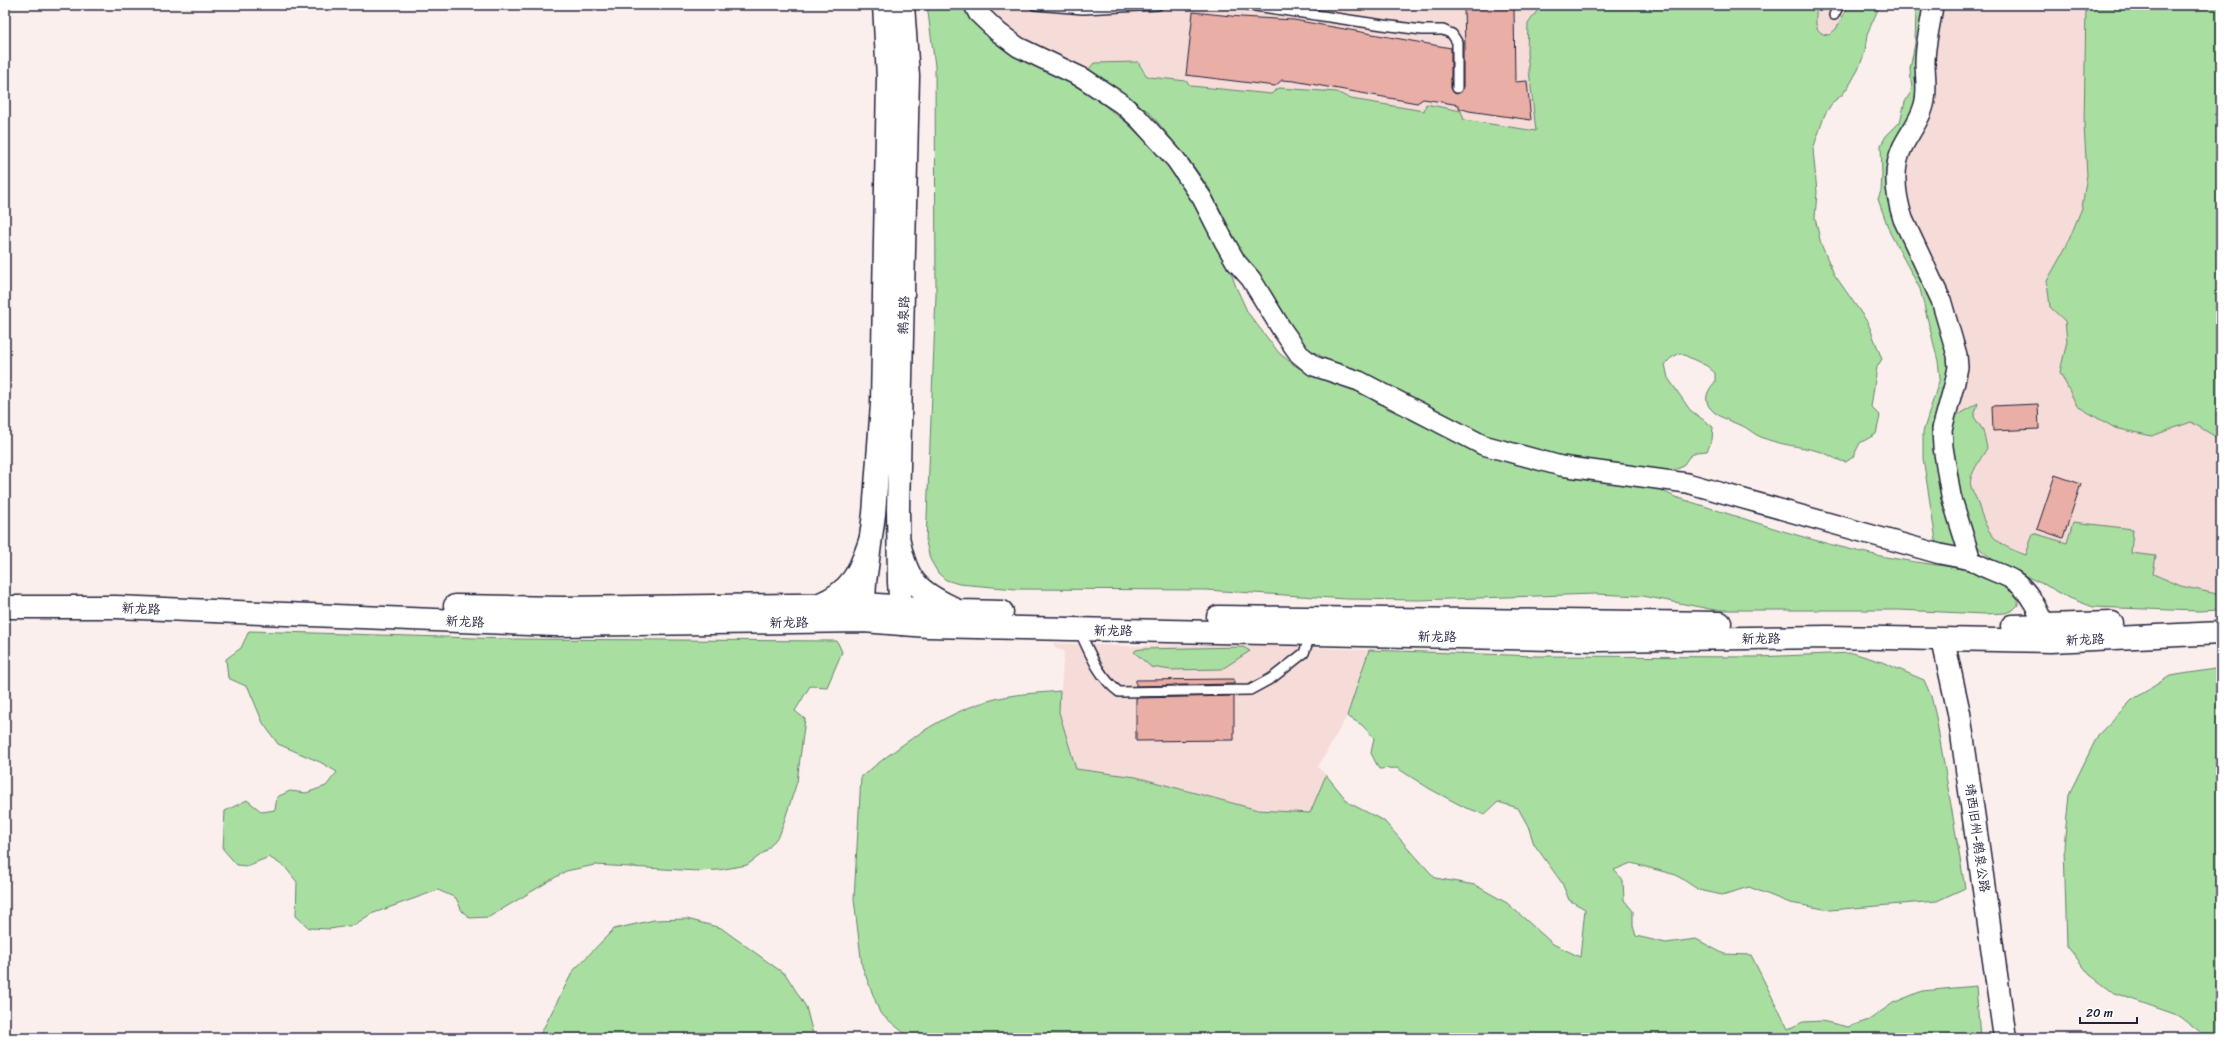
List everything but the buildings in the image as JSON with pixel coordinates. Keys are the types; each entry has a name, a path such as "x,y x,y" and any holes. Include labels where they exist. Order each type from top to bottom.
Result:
{"main road":[{"name":"鹅泉路","path":"864,612 870,541 874,514 882,404 888,78 884,5"},
{"name":"鹅泉路","path":"902,5 908,76 899,542 899,582 902,615"},
{"path":"820,604 832,599 856,577 870,541"},
{"path":"899,542 906,570 912,580 934,598 960,611"},
{"name":"新龙路","path":"5,598 117,597 562,608 820,604 864,612 1078,629 1599,640 1828,637 1942,640 2221,619"},
{"name":"新龙路","path":"5,607 116,607 555,625 864,612"},
{"name":"新龙路","path":"902,615 960,611 2048,633 2221,634"},
{"name":"靖西旧州-鹅泉公路","path":"1942,640 1959,713 2005,1038"}],"street":[{"path":"974,5 978,13 993,28 1018,47 1083,78 1122,104 1139,119 1176,160 1202,198 1236,262 1251,279 1299,354 1314,366 1358,381 1483,445 1561,466 1687,483 1940,554 1972,560 1980,566 2013,580 2024,588 2048,633"},
{"path":"1933,5 1926,40 1925,63 1928,85 1924,104 1917,125 1902,148 1896,170 1899,207 1903,220 1941,300 1958,355 1958,367 1955,382 1942,428 1942,447 1951,496 1972,560"}],"lane":[{"path":"1035,5 1083,9 1158,5"},
{"path":"1248,5 1422,30 1443,30 1452,34 1457,42 1457,88"},
{"path":"1834,15 1839,5"},
{"path":"1078,629 1107,683 1119,692 1250,690 1272,678 1304,653 1311,634"}],"shaded area":[{"path":"981,5 1541,5 1528,24 1527,53 1536,131 1463,120 1461,110 1425,105 1424,111 1399,109 1351,99 1337,92 1271,94 1190,86 1186,81 1150,78 1146,75 1144,69 1138,62 1095,63 1089,69 1024,43"},
{"path":"1817,5 1849,5 1836,29 1829,35 1823,35 1818,30 1815,21"},
{"path":"1939,5 2086,5 2084,126 2087,175 2082,208 2066,247 2047,281 2050,307 2065,321 2067,341 2060,372 2152,436 2191,422 2221,440 2221,595 2181,586 2153,574 2131,553 2133,529 2067,543 2026,555 2004,546 1994,539 1981,518 1978,504 1970,486 1971,477 1987,447 1983,430 1974,417 1978,403 1952,418 1957,403 1904,183 1904,171 1908,158 1926,126 1933,93 1932,48"},
{"path":"1053,643 1129,646 1236,644 1369,650 1347,716 1318,767 1326,775 1310,813 1258,810 1136,777 1076,769 1059,712 1064,651 1056,649"}],"green space":[{"path":"927,5 962,5 975,21 1100,102 1127,123 1165,161 1184,185 1228,264 1236,287 1248,313 1279,353 1294,365 1309,374 1361,393 1386,408 1484,454 1558,475 1593,481 1615,481 1659,489 1675,497 1786,532 1861,552 1970,571 2006,586 2018,595 2018,605 2013,610 2005,613 1985,614 1899,610 1715,610 1643,596 1595,594 1419,600 1347,599 1206,590 1016,589 959,584 946,580 938,573 930,559 926,542 936,295 935,66"},
{"path":"1541,5 1817,5 1817,28 1820,32 1829,35 1836,29 1849,5 1880,5 1867,34 1865,52 1858,70 1842,95 1833,102 1825,114 1813,149 1817,192 1815,218 1821,244 1834,274 1868,323 1882,359 1877,367 1871,407 1880,416 1876,434 1860,443 1853,457 1846,462 1822,452 1768,440 1717,414 1711,410 1707,398 1709,390 1715,382 1715,373 1707,366 1680,353 1671,358 1665,364 1668,378 1690,410 1713,427 1712,440 1707,451 1696,452 1689,457 1682,467 1668,472 1624,465 1599,464 1559,458 1494,442 1330,361 1301,345 1249,266 1209,188 1189,160 1149,112 1089,69 1094,63 1138,62 1146,75 1150,77 1186,81 1191,86 1271,94 1279,88 1337,92 1351,99 1424,111 1426,104 1461,111 1464,120 1536,131 1527,53 1528,24"},
{"path":"1920,5 1929,5 1920,77 1894,220 1913,255 1948,346 1949,371 1933,436 1937,471 1958,552 1937,547 1923,458 1923,432 1940,378 1938,361 1920,289 1890,233 1878,199 1881,191 1882,174 1881,145 1886,136 1900,122 1905,102 1912,90 1910,69 1915,43 1916,10"},
{"path":"2086,5 2221,5 2221,440 2191,422 2152,436 2115,428 2077,406 2060,372 2067,341 2065,321 2050,307 2047,281 2066,247 2082,208 2087,175 2084,126"},
{"path":"1978,403 1974,417 1983,430 1987,448 1974,470 1970,481 1985,524 1999,542 2006,547 2026,555 2033,533 2067,543 2073,522 2133,529 2131,553 2156,556 2153,574 2181,586 2221,595 2221,610 2197,611 2093,607 2067,597 1994,561 1979,548 1970,531 1962,505 1950,430 1952,418"},
{"path":"249,631 507,639 837,641 842,652 827,687 810,686 795,711 805,719 797,782 780,834 766,851 747,865 719,870 698,871 595,865 566,871 489,917 470,918 462,911 456,898 438,890 371,914 354,925 330,929 309,928 296,916 297,882 285,867 269,857 247,866 237,865 223,849 225,811 247,800 262,812 275,810 277,797 290,791 306,793 326,786 337,772 320,762 278,744 263,723 248,687 228,678 226,659 241,648"},
{"path":"1243,647 1250,651 1222,669 1171,670 1151,667 1134,652 1142,649"},
{"path":"1369,650 1536,656 1757,657 1853,653 1882,662 1924,680 1931,696 1936,717 1965,888 1937,901 1830,910 1790,903 1749,887 1722,895 1699,890 1676,875 1631,863 1614,870 1623,880 1624,900 1633,911 1633,926 1636,936 1666,943 1696,939 1724,954 1751,955 1788,1029 1803,1022 1822,1021 1848,1027 1869,1020 1893,1003 1922,991 1976,986 1980,1038 910,1038 880,1013 862,966 854,899 861,777 894,751 948,717 988,701 1021,694 1060,691 1059,712 1076,769 1136,777 1258,810 1310,813 1326,775 1349,803 1384,821 1435,878 1475,885 1507,903 1553,944 1580,957 1585,909 1569,900 1562,883 1534,844 1528,826 1518,808 1498,802 1485,814 1466,808 1430,789 1397,768 1379,769 1371,753 1374,738 1362,725 1347,716"},
{"path":"2221,668 2221,1038 2208,1038 2180,1016 2114,993 2090,975 2067,946 2064,847 2069,794 2098,735 2132,700 2170,676"},
{"path":"687,919 721,928 786,975 806,1007 814,1038 541,1038 541,1033 573,971 614,929 654,920"}]}
